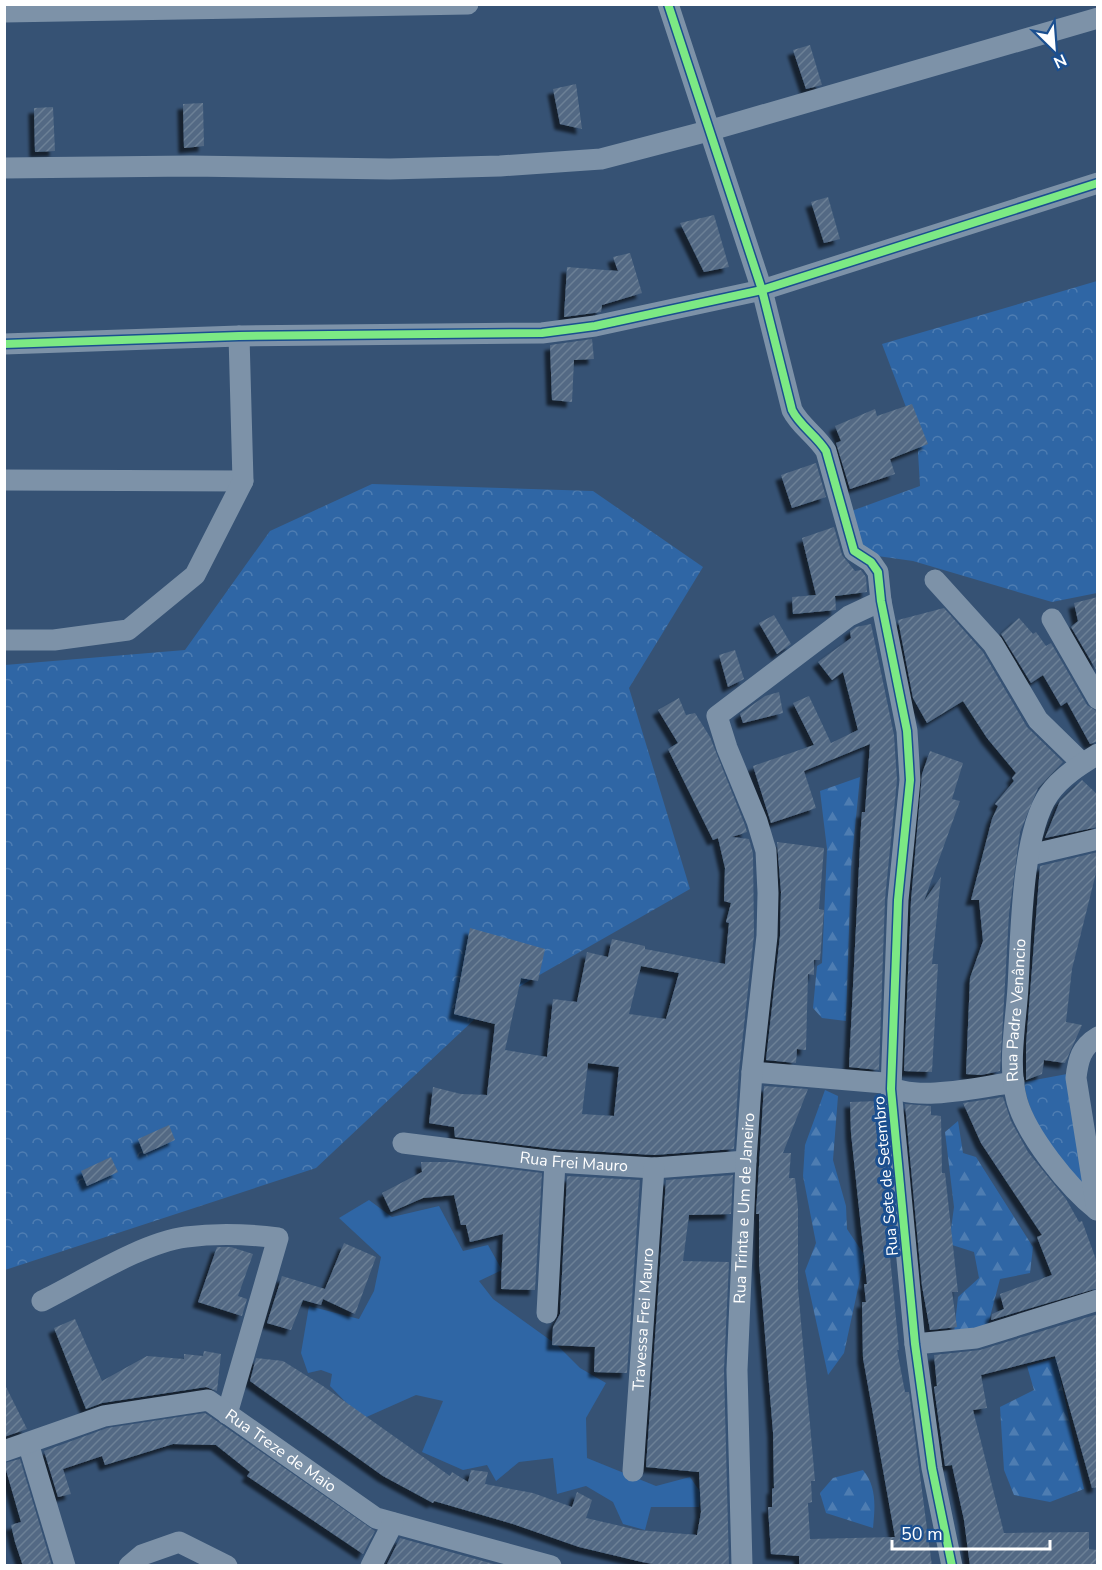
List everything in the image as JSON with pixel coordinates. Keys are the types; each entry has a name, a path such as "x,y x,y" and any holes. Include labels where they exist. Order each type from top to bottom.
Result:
{"street":[{"path":"4,12 468,4"},
{"name":"Rua Sete de Setembro","path":"668,4 762,290 792,410 797,420 817,437 826,451 854,551 876,567 907,731 910,780 898,900 891,1089 915,1344 932,1468 952,1566"},
{"path":"4,168 500,166 601,159 708,131 1098,18"},
{"path":"4,344 239,336 542,333 595,326 762,290 1098,183"},
{"path":"4,640 54,640 128,630 195,575 243,481 239,336"},
{"path":"4,480 243,481"},
{"path":"935,580 993,644 1038,720 1090,759"},
{"name":"Rua Trinta e Um de Janeiro","path":"742,1566 737,1370 752,1072 767,936 766,851 757,820 727,748 717,716 849,616 881,601"},
{"path":"1052,619 1098,699"},
{"name":"Rua Padre Venâncio","path":"1090,759 1062,778 1048,795 1037,821 1023,891 1014,1082 1024,1119 1071,1186 1098,1210"},
{"path":"1030,855 1098,839"},
{"name":"Rua Padre Venâncio","path":"1098,1037 1087,1043 1078,1058 1076,1078 1098,1210"},
{"path":"752,1072 884,1083 891,1089 917,1093 1014,1082"},
{"name":"Rua Frei Mauro","path":"403,1143 555,1162 654,1168 746,1161"},
{"path":"547,1313 555,1162"},
{"name":"Travessa Frei Mauro","path":"633,1471 654,1168"},
{"path":"42,1301 147,1248 184,1237 250,1234 278,1238 227,1414"},
{"path":"915,1344 976,1338 1098,1300"},
{"name":"Rua Treze de Maio","path":"4,1451 104,1416 208,1400 376,1518 551,1566"},
{"path":"28,1443 65,1566"},
{"path":"372,1566 393,1523"},
{"path":"129,1566 142,1555 179,1542 227,1566"}],"green space":[{"path":"1097,281 1097,593 1052,602 913,561 856,553 846,513 920,486 917,436 882,344"},
{"path":"372,484 593,491 703,567 629,688 690,889 494,1001 316,1168 5,1270 5,665 185,650 270,531"},
{"path":"860,777 851,868 846,1021 822,1018 813,1008 817,966 822,963 827,849 820,791"},
{"path":"1067,1074 1086,1194 1039,1127 1027,1098 1024,1082"},
{"path":"825,1090 838,1096 833,1160 846,1206 847,1229 865,1256 844,1353 828,1375 805,1271 816,1243 803,1176 805,1145"},
{"path":"958,1121 963,1153 976,1157 1033,1247 1030,1273 1000,1279 985,1336 953,1342 958,1297 979,1278 974,1252 949,1244 954,1207 945,1132"},
{"path":"369,1200 392,1217 439,1206 463,1251 488,1245 502,1270 479,1281 493,1299 557,1345 580,1368 606,1383 586,1418 587,1458 656,1486 690,1477 701,1493 699,1507 651,1507 645,1530 623,1524 613,1502 586,1486 557,1494 553,1458 519,1462 496,1481 487,1465 463,1470 422,1452 443,1401 416,1395 362,1419 330,1386 332,1374 321,1370 308,1373 301,1353 309,1306 359,1319 374,1291 381,1257 339,1218"},
{"path":"1056,1358 1084,1489 1050,1502 1014,1495 1004,1470 1000,1407 1034,1390 1027,1366"},
{"path":"863,1470 873,1490 873,1528 826,1513 820,1493 833,1478"}],"building":[{"path":"810,45 822,85 806,89 793,50"},
{"path":"576,84 582,129 560,124 553,89"},
{"path":"203,103 204,146 184,148 183,104"},
{"path":"53,107 55,151 35,152 34,108"},
{"path":"828,197 840,239 824,243 811,202"},
{"path":"714,215 729,267 704,272 680,223"},
{"path":"630,253 642,293 602,305 601,312 564,317 567,267 618,271 613,257"},
{"path":"592,339 594,359 574,360 572,402 552,400 550,345"},
{"path":"912,404 928,444 890,459 895,474 850,489 836,443 841,441 835,426 875,409 877,416"},
{"path":"816,463 826,497 792,508 781,475"},
{"path":"834,527 842,555 855,571 861,570 866,577 867,592 835,596 836,610 793,614 792,597 816,595 802,538"},
{"path":"1098,597 1098,673 1071,627 1078,621 1074,603"},
{"path":"944,608 983,652 1027,727 1063,762 1038,788 1020,832 1009,914 1000,1071 981,1075 966,1074 970,978 983,941 979,900 971,900 992,819 998,806 995,804 1014,781 1012,778 1016,773 987,738 963,701 927,723 913,698 898,620"},
{"path":"774,615 791,644 777,654 759,623"},
{"path":"1019,618 1033,634 1036,632 1046,646 1051,643 1087,705 1098,712 1098,741 1090,744 1067,702 1061,706 1043,675 1031,683 1001,634"},
{"path":"871,624 894,735 897,780 885,899 879,1070 849,1067 861,826 862,812 865,812 870,744 804,771 816,808 771,823 753,766 814,745 793,703 809,696 831,743 858,730 843,672 832,680 818,662 851,638 850,631 856,627"},
{"path":"735,650 744,679 728,687 719,655"},
{"path":"779,692 783,713 743,723 740,714 765,696"},
{"path":"679,698 686,715 695,713 710,737 745,825 747,832 732,837 749,839 753,853 754,935 739,1071 734,1149 654,1155 556,1149 455,1137 454,1127 429,1123 433,1087 461,1094 487,1095 495,1024 454,1014 470,928 545,949 538,981 521,978 505,1050 547,1057 553,999 577,1002 587,952 608,957 612,939 645,946 645,949 725,964 729,923 726,922 731,903 724,901 725,868 718,838 713,840 668,749 678,743 658,710","holes":["641,966 679,973 666,1019 629,1014","588,1063 619,1067 614,1116 582,1114"]},
{"path":"930,751 963,763 952,799 960,801 924,901 941,877 932,964 938,964 932,1072 904,1071 911,901 922,774"},
{"path":"1082,780 1098,795 1098,827 1045,838 1060,801"},
{"path":"777,842 824,848 819,909 824,910 820,960 814,960 814,975 808,974 806,1050 797,1049 796,1063 766,1060 780,936 781,892"},
{"path":"1098,852 1098,865 1072,969 1066,1022 1082,1025 1065,1063 1044,1060 1042,1074 1026,1080 1026,1045 1040,866"},
{"path":"764,1086 808,1089 783,1153 791,1153 789,1178 795,1178 798,1208 798,1288 815,1481 811,1481 812,1502 808,1503 810,1539 895,1537 863,1358 862,1302 866,1302 864,1284 867,1284 851,1133 850,1102 879,1101 891,1224 887,1225 899,1350 897,1350 905,1392 909,1392 932,1566 799,1566 799,1556 771,1554 768,1507 772,1507 772,1489 774,1488 773,1432 759,1262 759,1214 756,1214"},
{"path":"1003,1097 1011,1121 1028,1152 1066,1199 1079,1222 1082,1221 1098,1265 1098,1288 991,1320 992,1314 1004,1309 1000,1294 1052,1275 1037,1237 1042,1235 981,1143 963,1103"},
{"path":"905,1104 931,1106 931,1115 941,1116 942,1173 945,1173 958,1292 952,1292 957,1327 930,1330 922,1286"},
{"path":"169,1125 175,1140 144,1154 138,1139"},
{"path":"111,1157 118,1172 87,1186 81,1171"},
{"path":"421,1162 452,1162 542,1173 535,1290 501,1289 503,1234 470,1242 466,1225 461,1225 454,1195 423,1198 391,1212 382,1193 422,1172"},
{"path":"733,1175 731,1214 689,1215 683,1261 729,1262 724,1370 729,1566 664,1566 642,1562 579,1547 513,1524 434,1501 433,1503 383,1476 250,1381 256,1358 283,1361 323,1386 450,1476 452,1472 468,1482 471,1470 488,1472 485,1484 533,1493 572,1507 577,1492 592,1500 586,1518 638,1530 697,1535 701,1512 699,1472 646,1467 666,1180"},
{"path":"567,1176 640,1180 627,1373 594,1372 595,1347 552,1345 553,1327 560,1314"},
{"path":"344,1243 376,1257 355,1314 323,1299 321,1305 303,1300 291,1330 267,1323 282,1276 325,1289"},
{"path":"217,1247 231,1247 253,1254 238,1296 247,1299 242,1316 198,1302"},
{"path":"1098,1314 1098,1487 1092,1488 1055,1356 981,1375 987,1408 973,1410 1004,1533 1089,1532 1089,1549 1098,1550 1098,1566 970,1566 964,1520 952,1465 945,1466 934,1387 937,1386 934,1355 980,1350"},
{"path":"75,1319 102,1381 147,1356 184,1359 184,1354 203,1356 204,1351 221,1354 217,1391 206,1387 102,1403 86,1409 54,1328"},
{"path":"4,1383 27,1429 4,1437"},
{"path":"205,1413 375,1531 363,1554 247,1476 250,1472 216,1445 173,1444 105,1465 102,1456 63,1469 71,1494 58,1497 44,1451 107,1428"},
{"path":"20,1459 52,1566 23,1566 15,1542 11,1525 21,1522 4,1463"},
{"path":"400,1538 501,1566 386,1566"}],"cycle path":[{"path":"668,4 762,290 792,410 826,451 854,551 871,562 878,572 881,601 907,731 910,780 898,900 891,1089 915,1344 932,1468 952,1566"},
{"path":"4,344 239,336 542,333 595,326 762,290 1098,183"}]}
